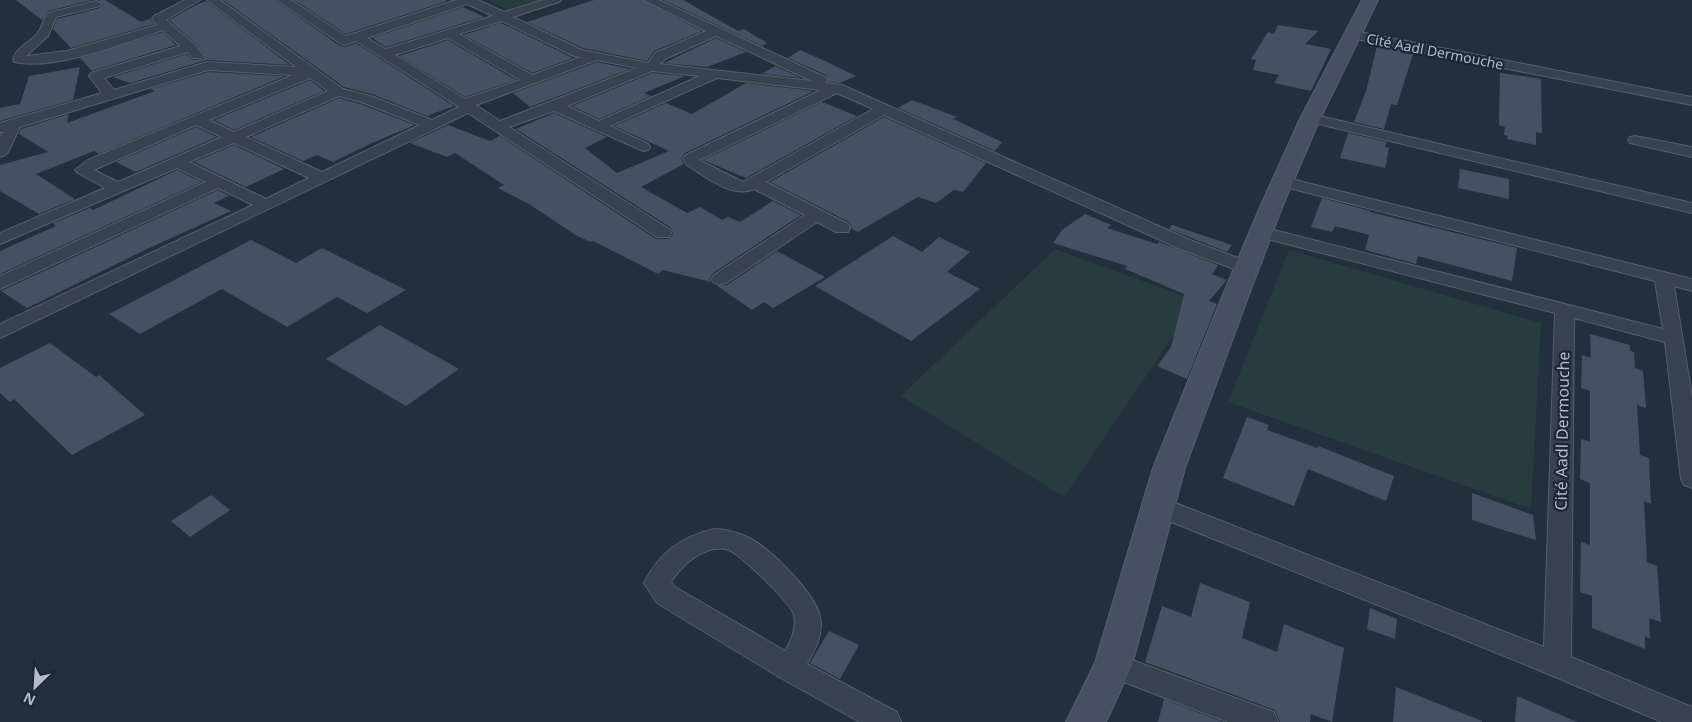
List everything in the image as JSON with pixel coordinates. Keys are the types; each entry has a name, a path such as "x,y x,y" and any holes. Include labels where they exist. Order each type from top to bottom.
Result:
{"main road":[{"path":"1086,722 1112,665 1157,506 1173,459 1262,232 1310,118 1355,35 1370,0"}],"street":[{"path":"194,0 158,19 190,47 207,66"},
{"path":"213,0 338,92 366,99 430,124"},
{"path":"283,0 345,41 468,0 578,53 594,57 651,66 837,88"},
{"path":"385,54 555,0"},
{"path":"650,0 837,88 1184,244 1248,268"},
{"path":"96,4 52,15 48,18 45,32 21,53 19,59 23,61 40,60 89,49 165,26"},
{"path":"497,127 556,106 651,66 660,56 717,31"},
{"path":"450,34 530,80"},
{"name":"Cité Aadl Dermouche","path":"1355,35 1692,101"},
{"path":"358,37 468,105 497,127 663,233"},
{"path":"110,94 96,76 190,47"},
{"path":"1,330 468,105 594,57"},
{"path":"0,152 7,126 207,66 311,72"},
{"path":"117,188 83,170 92,163 311,72"},
{"path":"598,126 718,74"},
{"path":"837,88 691,158 692,162 737,187 746,187 884,108"},
{"path":"0,239 338,92"},
{"path":"556,106 643,146"},
{"path":"1310,118 1692,208"},
{"path":"197,120 320,177"},
{"path":"1635,140 1692,152"},
{"path":"177,162 264,204"},
{"path":"0,283 218,182"},
{"path":"1283,182 1692,284"},
{"path":"755,183 842,228"},
{"path":"720,279 816,215"},
{"path":"1262,232 1674,338"},
{"path":"1663,277 1690,441 1692,479"},
{"name":"Cité Aadl Dermouche","path":"1557,664 1565,310"},
{"path":"1157,506 1557,664 1692,721"},
{"path":"790,668 805,641 808,622 804,604 753,554 736,542 719,538 698,543 675,557 663,571 657,583 666,595 790,668 887,722"},
{"path":"1112,665 1264,722"}],"green space":[{"path":"488,0 539,0 508,10"},
{"path":"1055,249 1197,301 1064,497 901,396"},
{"path":"1289,250 1541,323 1531,509 1228,402"}],"building":[{"path":"16,0 92,0 48,11 42,20"},
{"path":"98,0 105,0 141,22 150,19 154,24 71,48 53,29 57,19 100,8 104,4"},
{"path":"223,0 275,0 340,46 346,47 356,43 454,106 427,116 372,94 344,87"},
{"path":"294,0 445,0 447,1 346,34"},
{"path":"594,0 642,0 702,31 654,51 647,61 583,48 527,22"},
{"path":"663,0 683,0 738,31 744,29 767,43 762,46"},
{"path":"206,1 290,65 207,60 130,83 113,77 186,54 193,60 203,59 204,54 195,43 169,20"},
{"path":"463,7 484,17 386,47 372,38"},
{"path":"500,23 573,58 532,73 464,35"},
{"path":"1278,25 1318,31 1305,44 1331,49 1311,91 1274,83 1279,75 1253,70 1256,60 1251,59 1268,32 1274,34"},
{"path":"163,32 176,45 92,71 80,58"},
{"path":"716,38 746,52 707,67 664,63"},
{"path":"448,40 516,80 465,97 399,56"},
{"path":"1377,46 1404,50 1403,53 1413,54 1397,105 1391,104 1384,129 1354,122 1366,91"},
{"path":"800,50 856,76 840,83 828,82 826,75 788,58"},
{"path":"597,62 630,69 530,107 513,93"},
{"path":"775,66 801,78 762,74"},
{"path":"80,67 73,100 0,121 0,108 20,104 29,76"},
{"path":"208,72 285,76 99,154 94,151 36,174 75,199 39,214 0,191 0,165 48,152 19,134 21,129 69,114 67,123 155,91 150,89"},
{"path":"652,73 685,76 644,93 651,96 599,119 572,106"},
{"path":"1500,73 1541,79 1542,133 1536,132 1536,145 1507,139 1508,136 1504,135 1505,127 1499,125"},
{"path":"310,80 324,91 234,130 214,120"},
{"path":"746,83 814,91 685,153 681,158 684,164 641,187 687,213 700,207 722,220 728,217 740,222 773,201 801,215 713,273 709,279 711,282 663,270 658,274 593,241 591,242 577,236 529,204 498,188 504,185 455,153 447,157 410,143 448,125 490,141 500,136 656,239 669,239 673,234 670,227 516,129 554,113 607,137 585,148 617,173 669,151 614,126 666,103 692,114"},
{"path":"339,98 415,125 333,162 317,155 303,161 251,137"},
{"path":"912,100 957,117 953,119 1002,142 995,151 898,108"},
{"path":"822,102 857,116 746,178 703,160"},
{"path":"884,117 986,163 963,192 954,190 936,203 918,197 858,232 852,229 849,222 770,182"},
{"path":"196,127 217,137 136,172 116,162"},
{"path":"1348,133 1387,142 1385,147 1389,148 1385,168 1340,158"},
{"path":"234,145 284,169 246,187 194,162"},
{"path":"1460,169 1509,179 1509,199 1458,188"},
{"path":"177,170 202,182 0,274 0,251 56,226 53,223 90,208 93,210"},
{"path":"218,190 229,196 214,203 231,211 147,249 27,308 1,291"},
{"path":"1322,198 1370,212 1517,248 1512,281 1418,256 1416,264 1365,250 1369,235 1335,226 1332,232 1311,227"},
{"path":"1085,214 1111,225 1107,228 1157,244 1159,242 1218,265 1212,274 1227,280 1209,301 1217,304 1187,379 1157,366 1171,347 1184,294 1125,269 1127,266 1053,243 1062,230"},
{"path":"1172,225 1232,245 1227,252 1169,229"},
{"path":"893,236 922,252 939,237 970,252 947,272 980,289 911,341 815,286"},
{"path":"251,240 296,263 322,248 406,290 367,313 337,297 287,327 222,289 140,334 109,314"},
{"path":"777,251 825,277 773,308 764,302 752,310 716,285 727,285"},
{"path":"380,325 459,369 406,406 326,359"},
{"path":"1590,334 1630,345 1630,351 1634,352 1635,368 1643,371 1646,408 1637,405 1640,455 1649,458 1651,504 1644,501 1647,562 1657,566 1661,622 1649,618 1650,639 1645,636 1645,649 1592,628 1592,596 1580,592 1581,542 1590,545 1590,483 1580,479 1581,439 1590,442 1590,391 1581,388 1582,355 1591,358"},
{"path":"50,343 96,377 99,375 145,415 72,455 14,399 10,402 0,393 0,368"},
{"path":"1247,417 1269,425 1267,430 1317,448 1318,446 1394,476 1386,501 1308,469 1294,506 1223,478"},
{"path":"1472,493 1533,515 1536,540 1472,520"},
{"path":"211,495 230,510 190,537 171,521"},
{"path":"1200,583 1250,602 1242,638 1277,652 1284,624 1344,648 1332,722 1311,714 1310,722 1280,722 1275,710 1145,662 1162,606 1191,617"},
{"path":"1370,608 1397,619 1395,639 1367,629"},
{"path":"829,631 859,645 840,679 810,663"},
{"path":"1396,687 1482,721 1482,722 1393,722"},
{"path":"1517,696 1577,722 1515,722"},
{"path":"1164,699 1223,722 1158,722"}]}
